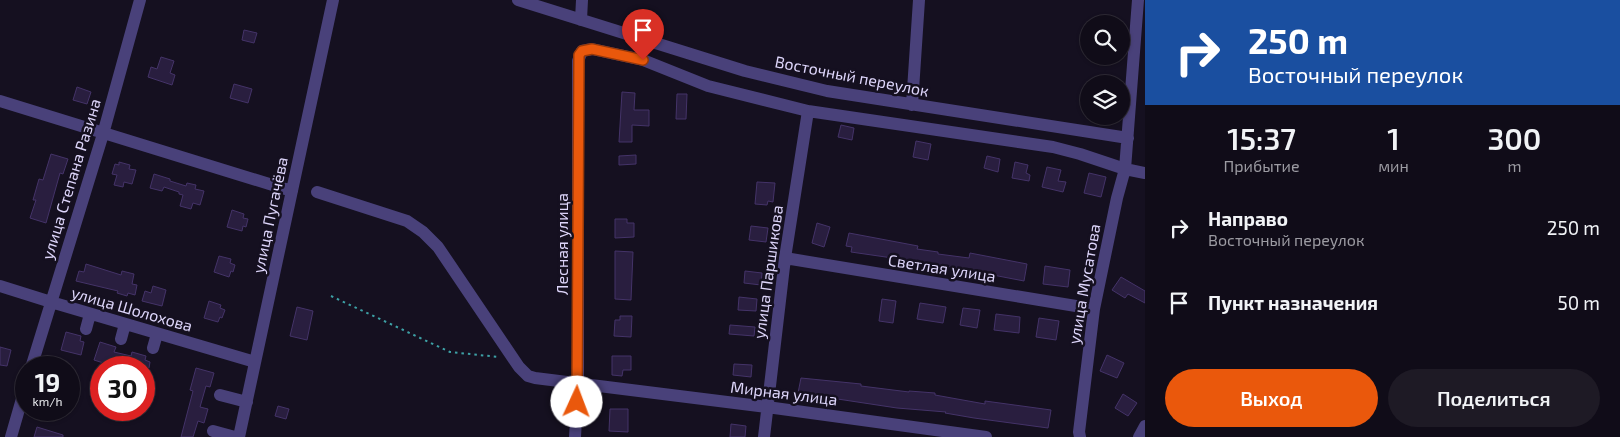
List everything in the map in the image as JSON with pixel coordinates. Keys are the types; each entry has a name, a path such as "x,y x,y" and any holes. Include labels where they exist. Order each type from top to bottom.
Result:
{"street":[{"name":"улица Степана Разина","path":"35,356 103,134 140,0"},
{"name":"улица Пугачёва","path":"239,437 333,0"},
{"name":"Восточный переулок","path":"518,0 745,71 827,91 1128,138"},
{"path":"581,20 582,0"},
{"path":"912,105 919,0"},
{"name":"улица Мусатова","path":"1080,437 1094,309 1116,198 1126,170 1138,0"},
{"name":"Лесная улица","path":"576,437 578,384 578,61 582,51 592,49 643,60 708,86 808,111"},
{"path":"0,102 292,191"},
{"path":"808,111 1053,147 1126,170 1145,173"},
{"name":"улица Паршикова","path":"764,437 785,258 808,111"},
{"name":"Мирная улица","path":"317,192 407,221 423,232 438,248 523,372 528,376 986,437"},
{"name":"Светлая улица","path":"785,258 1094,309"},
{"name":"улица Шолохова","path":"0,286 255,362"},
{"path":"86,329 90,314"},
{"path":"121,339 125,324"},
{"path":"153,348 157,334"},
{"path":"220,395 246,402"},
{"path":"11,437 16,421"},
{"path":"1139,437 1145,426"},
{"path":"213,431 235,437"}],"path":[{"path":"331,296 450,352 514,359"}],"building":[{"path":"244,30 257,33 254,43 242,40"},
{"path":"161,57 174,61 170,73 175,75 172,85 148,77 151,67 157,69"},
{"path":"234,84 252,89 248,103 230,98"},
{"path":"77,87 91,92 87,104 73,100"},
{"path":"622,92 635,93 634,110 649,110 649,126 632,125 632,142 619,142"},
{"path":"677,94 687,94 686,119 676,119"},
{"path":"841,125 854,128 852,140 838,137"},
{"path":"916,141 931,144 928,160 913,157"},
{"path":"51,154 68,159 63,174 60,173 46,223 30,218 36,200 33,200 39,179 43,180"},
{"path":"636,155 636,164 619,165 619,156"},
{"path":"987,156 1000,159 998,172 984,168"},
{"path":"119,162 130,165 129,169 136,170 132,184 124,182 123,187 114,185 117,175 112,174 115,164 119,165"},
{"path":"1015,162 1028,165 1026,173 1030,175 1029,181 1012,178"},
{"path":"1047,167 1061,170 1058,181 1066,182 1063,192 1042,187"},
{"path":"1089,173 1106,177 1101,197 1084,193"},
{"path":"154,174 186,186 187,183 196,185 195,189 204,191 200,205 193,203 191,209 180,206 183,195 179,194 179,192 164,187 162,191 150,188"},
{"path":"757,182 775,183 773,202 768,201 767,205 755,204"},
{"path":"232,210 244,214 243,218 248,219 246,227 243,226 242,231 227,227"},
{"path":"615,219 627,219 627,223 634,223 634,237 615,238"},
{"path":"817,223 830,227 824,247 812,243"},
{"path":"751,226 768,228 766,242 749,240"},
{"path":"849,233 918,246 917,249 938,252 938,254 969,258 970,253 1027,264 1024,281 941,265 851,252 852,247 846,246"},
{"path":"615,251 633,252 631,300 615,299"},
{"path":"219,256 231,259 230,263 235,265 229,277 214,272"},
{"path":"86,264 121,275 122,271 134,274 132,284 137,285 135,295 128,293 127,296 117,293 118,291 76,281 79,271 84,272"},
{"path":"1045,266 1070,270 1068,287 1043,284"},
{"path":"745,271 762,273 761,285 744,283"},
{"path":"1121,277 1145,291 1145,303 1128,294 1125,298 1112,290"},
{"path":"153,286 166,290 162,306 142,301 145,291 151,293"},
{"path":"739,297 757,299 756,311 738,310"},
{"path":"882,299 896,301 893,323 879,321"},
{"path":"209,301 221,305 220,308 225,310 218,322 204,318"},
{"path":"920,303 946,307 943,323 917,319"},
{"path":"297,307 313,311 307,340 290,336"},
{"path":"963,308 980,310 977,328 960,325"},
{"path":"996,314 1020,317 1019,333 994,330"},
{"path":"620,316 632,316 631,337 614,336 615,320 620,320"},
{"path":"1039,318 1059,321 1056,340 1036,337"},
{"path":"730,325 755,327 754,336 729,334"},
{"path":"66,332 81,336 80,341 84,342 81,355 61,350"},
{"path":"100,342 116,347 114,352 131,356 95,356"},
{"path":"0,347 11,350 7,366 0,365"},
{"path":"132,352 146,356 131,356"},
{"path":"1107,355 1124,363 1117,378 1100,371"},
{"path":"612,356 631,356 631,370 623,370 622,376 612,375"},
{"path":"734,364 752,365 751,377 733,375"},
{"path":"196,368 214,373 210,387 206,386 200,407 208,409 204,423 198,421 193,437 181,437 193,391 190,390"},
{"path":"801,378 861,384 861,386 909,392 935,393 935,395 985,404 985,401 1051,410 1048,428 974,418 946,412 897,408 798,393"},
{"path":"1123,394 1137,403 1128,416 1115,408"},
{"path":"278,406 289,409 286,419 275,416"},
{"path":"610,409 628,409 628,432 609,431"},
{"path":"731,424 746,426 745,437 730,437"},
{"path":"37,427 63,435 63,437 34,437"}],"route":[{"path":"577,402 579,55 586,49 592,49 643,60"}]}
